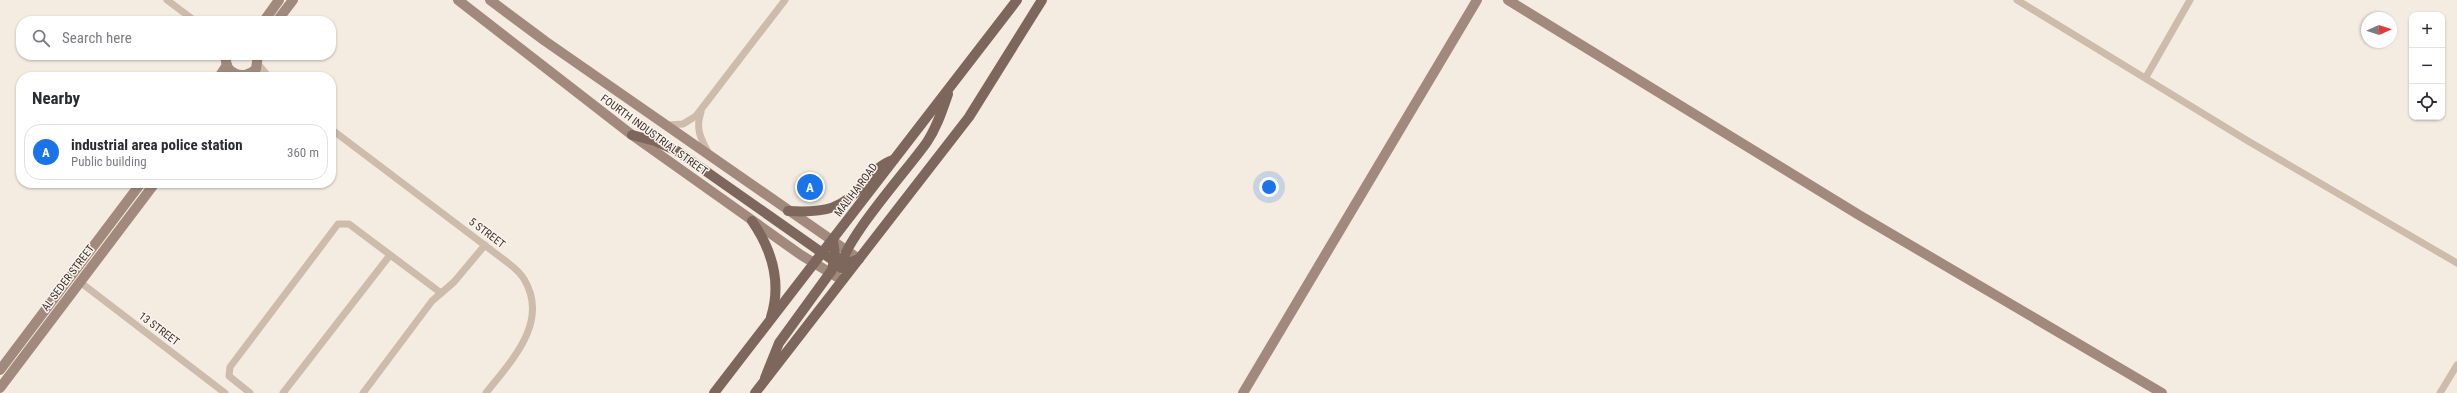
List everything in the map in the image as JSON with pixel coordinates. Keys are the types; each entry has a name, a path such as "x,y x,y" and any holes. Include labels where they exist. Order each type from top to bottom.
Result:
{"main road":[{"path":"268,16 279,0"},
{"path":"281,16 293,0"},
{"name":"FOURTH INDUSTRIAL STREET","path":"458,0 632,135 815,264"},
{"name":"FOURTH INDUSTRIAL STREET","path":"490,0 545,41 859,258"},
{"name":"MALIHA ROAD","path":"714,393 823,254 894,159 1017,0"},
{"path":"815,264 839,266 859,258 985,94 1019,34 1042,0"},
{"path":"1243,393 1477,0"},
{"path":"1508,0 1859,215 2162,393"},
{"path":"221,72 225,60"},
{"path":"226,60 233,72"},
{"path":"248,72 258,60"},
{"path":"764,381 772,355 779,343 839,266 846,250 933,132 950,87"},
{"path":"632,135 655,140 677,151 839,266"},
{"path":"788,210 814,212 837,207 852,198 880,166 894,159"},
{"name":"AL SEDER STREET","path":"0,370 137,188"},
{"name":"AL SEDER STREET","path":"0,388 151,188"},
{"path":"752,221 765,242 774,266 776,292 769,323"},
{"path":"755,393 842,280 833,241"}],"street":[{"path":"167,0 188,16"},
{"path":"668,125 683,124 701,110 785,0"},
{"path":"2018,0 2146,77 2248,141 2457,263"},
{"path":"2146,77 2190,0"},
{"path":"258,60 266,72"},
{"path":"701,110 698,123 698,133 710,154"},
{"name":"5 STREET","path":"336,133 485,245 524,278 533,308 530,329 526,338 486,393"},
{"path":"250,393 229,376 230,367 338,224 349,224 441,293"},
{"path":"363,393 441,293 459,276 485,245"},
{"path":"283,393 390,255"},
{"name":"13 STREET","path":"80,282 225,393"},
{"path":"2440,393 2457,365"}],"place":[{"name":"industrial area police station","path":"810,187"}]}
